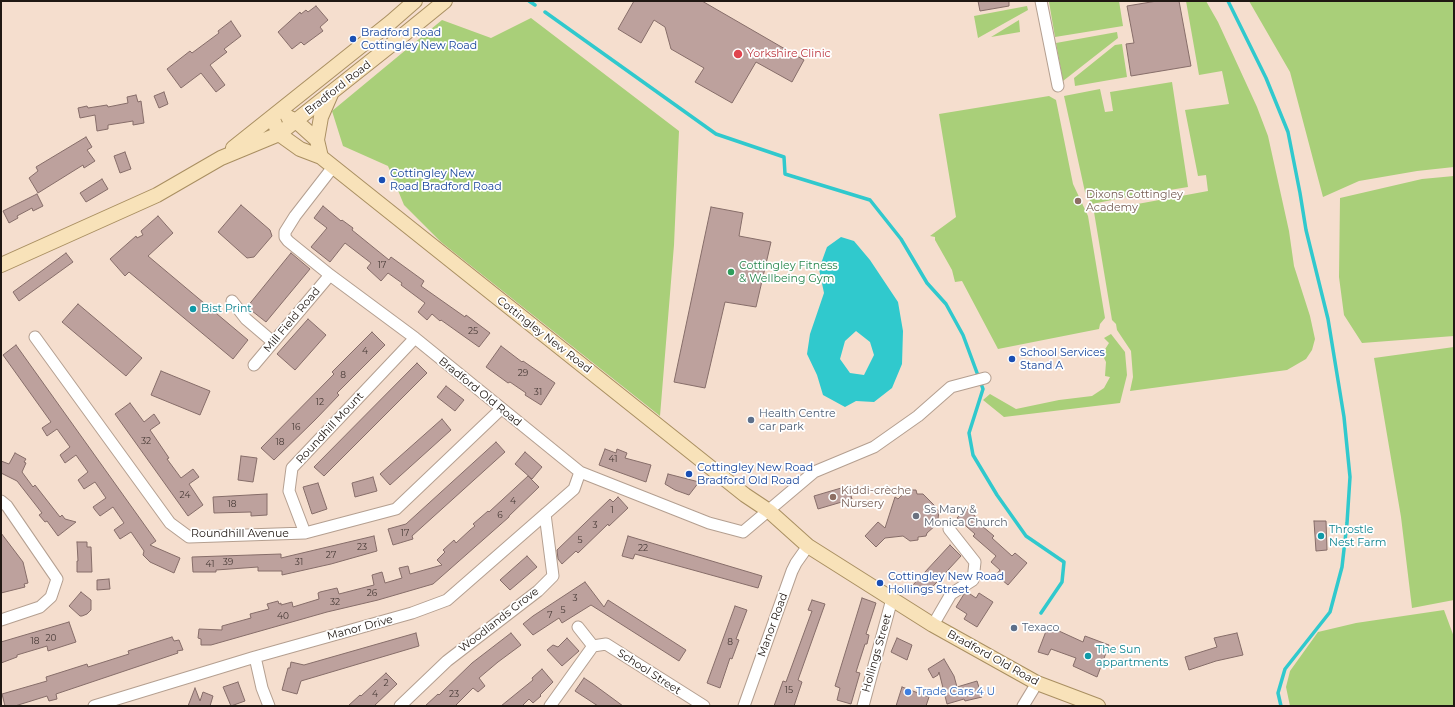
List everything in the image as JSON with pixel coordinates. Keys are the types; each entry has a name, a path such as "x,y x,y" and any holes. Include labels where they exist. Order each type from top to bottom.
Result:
{"main road":[{"name":"Bradford Road","path":"221,158 391,22 414,1"},
{"name":"Bradford Road","path":"1,265 157,195 221,158 279,134 445,1"},
{"path":"321,157 317,140 321,117 332,93"},
{"path":"279,134 275,114 296,121 317,140"},
{"name":"Cottingley New Road","path":"279,134 300,149 321,157 738,490 769,510 808,546 892,599"},
{"name":"Bradford Old Road","path":"892,599 933,625 1037,683 1098,706"}],"street":[{"path":"1041,1 1058,86"},
{"name":"Bradford Old Road","path":"333,167 295,216 285,232 288,241 330,275 414,338 501,410 580,472 709,523 743,532 769,510"},
{"name":"Mill Field Road","path":"254,365 330,275"},
{"path":"232,301 246,319 273,342"},
{"name":"Roundhill Avenue","path":"35,337 170,523 189,536 305,533 396,509 501,410"},
{"name":"Roundhill Mount","path":"305,533 289,491 292,468 414,338"},
{"path":"769,510 814,472 874,447 918,416 951,387 985,378"},
{"name":"Manor Drive","path":"94,706 255,657 412,613 447,600 574,489 580,472"},
{"path":"1,501 7,506 57,578 51,597 40,607 5,619"},
{"name":"Woodlands Grove","path":"400,706 447,661 538,592 553,576 545,514"},
{"path":"933,625 951,594 973,580 975,562 949,529"},
{"name":"Manor Road","path":"744,706 792,571 808,546"},
{"name":"Hollings Street","path":"863,706 892,599"},
{"path":"550,706 593,646 578,627"},
{"name":"School Street","path":"593,646 606,644 704,706"},
{"path":"255,657 262,688 269,706"},
{"path":"1023,706 1037,683"}],"green space":[{"path":"1119,1 1123,26 1055,37 1049,2"},
{"path":"1186,1 1206,1 1218,22 1257,107 1268,136 1289,231 1294,266 1310,316 1315,339 1312,350 1306,359 1287,370 1130,391 1133,377 1131,351 1117,330 1116,324 1112,320 1094,212 1208,191 1206,175 1198,176 1185,110 1229,104 1222,71 1199,75"},
{"path":"1249,1 1454,1 1454,167 1417,171 1359,181 1323,197 1290,72"},
{"path":"1027,6 1028,10 978,38 974,16"},
{"path":"531,18 679,131 674,245 660,416 441,242 404,205 388,166 343,146 332,111 442,20 491,38"},
{"path":"1019,20 1020,32 991,37"},
{"path":"1117,32 1118,38 1063,81 1056,43"},
{"path":"1122,44 1127,77 1075,86 1074,78 1115,45"},
{"path":"1172,82 1188,187 1092,204 1085,192 1064,96 1100,89 1105,112 1113,111 1110,92"},
{"path":"1049,96 1056,100 1073,184 1088,216 1105,318 1100,324 1099,329 998,349 962,281 955,282 952,270 935,240 935,237 930,236 956,217 939,114"},
{"path":"1454,176 1454,336 1362,343 1344,315 1339,277 1340,198 1422,179"},
{"path":"1111,334 1125,352 1127,375 1120,403 1004,417 983,400 990,394 1016,409 1059,400 1092,396 1104,388 1110,377 1105,376 1106,362 1102,354 1109,343 1104,338"},
{"path":"1454,347 1454,600 1412,608 1401,517 1374,358"},
{"path":"1444,610 1454,637 1454,705 1290,706 1286,687 1290,671 1318,632 1356,623"}],"water":[{"path":"841,237 854,241 870,260 898,302 903,331 902,364 892,388 874,402 856,401 845,407 823,395 817,375 807,354 810,334 824,293 819,269 827,247","holes":["856,331 870,342 874,355 864,375 850,373 840,359 845,341"]}],"building":[{"name":"Yorkshire Clinic","path":"634,1 702,1 804,60 792,82 756,62 732,103 695,82 704,68 671,49 665,27 654,20 641,43 618,29"},
{"path":"978,1 1009,1 1009,6 980,11"},
{"path":"1157,1 1179,1 1191,66 1131,76 1126,44 1134,43 1127,6"},
{"path":"316,6 328,20 320,27 323,31 304,45 301,42 292,49 278,32 300,12 301,14 306,10 308,12"},
{"path":"231,21 241,36 224,49 227,52 210,65 225,85 216,92 201,73 181,88 167,69 190,51 192,53 219,33 218,31"},
{"path":"164,92 168,104 159,108 154,96"},
{"path":"136,95 138,102 141,101 144,123 133,125 133,121 108,125 108,129 97,131 95,115 80,118 78,108 107,105 108,107 128,103 127,97"},
{"path":"86,137 92,147 87,150 95,161 84,168 83,165 38,193 29,178 38,171 36,167"},
{"path":"125,152 131,169 120,173 114,156"},
{"path":"102,179 108,189 86,202 80,193"},
{"path":"37,194 43,206 33,211 32,208 17,216 18,218 9,223 3,211"},
{"path":"241,205 270,230 272,236 254,257 247,258 218,232"},
{"path":"323,206 341,221 342,220 353,228 352,230 389,260 391,257 424,281 421,286 465,317 466,315 490,333 479,347 432,314 427,320 418,312 425,303 388,273 381,281 367,268 371,263 345,243 330,262 311,247 327,228 314,218"},
{"name":"Cottingley Fitness & Wellbeing Gym","path":"711,207 743,213 739,236 771,242 756,307 725,302 705,388 674,382"},
{"name":"Bist Print","path":"158,216 173,233 148,256 248,340 233,359 129,272 125,276 110,259 136,236 137,238 143,235 141,231"},
{"path":"66,253 73,262 19,301 13,292"},
{"path":"291,253 310,269 266,322 247,307"},
{"path":"78,304 142,358 126,376 62,322"},
{"path":"308,319 326,335 295,370 277,354"},
{"path":"372,332 385,345 337,393 339,395 315,420 274,460 261,448 334,374 332,372"},
{"path":"16,345 156,541 150,545 180,558 174,573 150,562 143,555 144,551 131,532 120,539 114,530 124,523 113,507 100,516 95,510 93,507 106,498 95,482 84,489 78,480 88,472 76,455 65,463 60,455 70,447 57,429 47,436 42,428 51,422 3,355"},
{"path":"501,346 522,362 523,361 555,383 541,405 525,395 526,393 510,382 508,383 486,367"},
{"path":"417,363 427,373 324,476 314,467"},
{"path":"161,371 210,391 200,415 151,395"},
{"path":"446,386 464,400 455,411 437,397"},
{"path":"130,403 144,422 154,414 160,423 150,430 169,458 167,459 181,478 193,469 199,477 189,484 203,505 188,516 115,414"},
{"path":"442,419 451,430 390,485 380,474"},
{"path":"496,442 505,452 412,536 413,539 393,545 388,529 406,524"},
{"path":"605,449 616,453 617,449 627,453 625,458 651,465 646,482 599,465"},
{"path":"525,452 542,467 532,479 515,464"},
{"path":"15,453 26,459 22,472 33,487 35,485 60,517 62,515 65,519 76,522 58,536 47,521 45,522 39,515 42,513 17,481 1,473 1,461 9,464"},
{"path":"241,456 257,458 253,482 238,480"},
{"path":"668,474 699,482 689,495 675,490 665,484"},
{"path":"528,476 539,487 509,517 433,584 211,645 201,645 201,639 198,638 199,629 222,630 222,626 251,618 250,614 269,609 267,604 278,601 281,605 292,602 293,607 319,599 318,593 320,592 337,588 339,594 374,585 372,575 382,572 385,583 402,578 399,568 408,566 410,574 442,565 437,560 445,552 443,550 454,540 456,543 475,526 473,524 488,511 489,512"},
{"path":"373,477 377,491 355,497 352,483"},
{"path":"318,483 327,509 312,514 303,487"},
{"name":"Kiddi-crèche Nursery","path":"848,486 852,499 818,509 814,496"},
{"name":"Ss Mary & Monica Church","path":"907,490 916,490 917,494 923,494 939,511 938,519 936,519 936,525 927,533 926,536 918,537 918,540 910,541 903,536 885,538 876,547 865,536 878,522 885,528 895,497 898,499"},
{"path":"267,494 267,515 251,516 251,512 214,513 213,497"},
{"path":"618,497 628,508 609,526 608,524 578,553 576,551 562,564 558,559 557,550 610,499 613,502"},
{"path":"966,508 984,524 982,526 994,536 992,538 1012,556 1015,553 1027,563 1008,585 996,575 1000,570 991,562 996,556 973,536 975,534 957,518"},
{"name":"Throstle Nest Farm","path":"1314,521 1326,521 1327,550 1316,551"},
{"path":"1,533 23,562 28,583 24,584 25,587 1,593"},
{"path":"374,536 377,551 331,564 282,575 282,571 258,571 258,567 216,570 216,572 193,572 192,557 281,554 281,558"},
{"path":"628,536 762,576 758,588 635,554 633,559 622,556"},
{"path":"77,542 87,542 87,547 91,547 92,572 77,572"},
{"path":"950,545 961,556 923,597 912,586"},
{"path":"527,556 537,567 510,590 500,580"},
{"path":"109,579 110,589 97,590 97,580"},
{"path":"585,582 604,607 608,600 686,650 679,661 591,605 562,623 559,618 533,635 523,624"},
{"path":"81,592 91,600 91,610 87,614 80,616 69,606"},
{"path":"967,592 976,598 979,593 993,602 977,627 964,619 967,614 956,607 964,594"},
{"path":"862,598 876,603 866,634 869,635 867,644 865,644 856,672 860,673 851,704 837,700 840,688 835,686"},
{"path":"812,600 825,604 798,680 802,682 794,706 774,706 783,681 786,682 812,611 808,610"},
{"path":"735,606 747,610 736,639 739,640 732,659 730,658 720,688 707,683"},
{"path":"69,622 76,642 48,651 47,646 17,655 17,657 1,663 1,642"},
{"name":"The Sun appartments","path":"1048,626 1083,642 1085,636 1109,645 1097,677 1073,666 1076,658 1051,649 1048,655 1038,652"},
{"path":"416,633 419,646 301,681 297,694 282,690 291,662 304,665"},
{"path":"511,633 521,645 479,678 485,686 478,692 473,688 455,706 425,706 438,694 439,695 472,663"},
{"path":"1237,633 1243,655 1216,661 1189,670 1185,657 1217,647 1214,638"},
{"path":"172,637 174,641 179,640 183,650 177,651 178,653 56,694 57,699 49,701 47,696 15,706 5,706 2,694 47,681 46,677 87,664 88,667 129,654 128,651"},
{"path":"567,638 579,651 562,666 547,650 553,645 558,647"},
{"path":"897,638 912,645 907,660 891,652"},
{"path":"944,659 954,676 957,687 977,681 982,697 965,701 964,699 947,704 939,672 938,675 933,678 928,669"},
{"path":"542,669 553,682 540,695 541,696 533,703 529,699 522,706 501,706 533,680 532,678"},
{"path":"386,673 397,684 374,706 348,706 360,695 361,696"},
{"path":"584,678 623,706 598,706 575,691"},
{"path":"238,682 245,701 231,706 223,687"},
{"name":"Trade Cars 4 U","path":"902,687 929,697 926,706 896,706"},
{"path":"195,688 200,701 203,692 213,696 210,706 188,706"}],"waterway":[{"path":"529,1 535,5"},
{"path":"1228,1 1266,78 1288,132 1306,230 1328,319 1344,417 1350,477 1342,567 1330,612 1285,669 1278,693 1281,706"},
{"path":"545,12 716,134 784,157 785,174 870,200 901,239 927,283 946,304 963,335 983,389 969,433 973,455 997,495 1026,536 1064,562 1062,582 1041,613"}],"place":[{"name":"Bradford Road Cottingley New Road","path":"353,39"},
{"name":"Yorkshire Clinic","path":"738,54"},
{"name":"Cottingley New Road Bradford Road","path":"382,180"},
{"name":"Dixons Cottingley Academy","path":"1078,201"},
{"name":"Cottingley Fitness & Wellbeing Gym","path":"731,272"},
{"name":"Bist Print","path":"193,309"},
{"name":"School Services Stand A","path":"1012,359"},
{"name":"Health Centre car park","path":"751,420"},
{"name":"Cottingley New Road Bradford Old Road","path":"689,474"},
{"name":"Kiddi-crèche Nursery","path":"833,497"},
{"name":"Ss Mary & Monica Church","path":"916,516"},
{"name":"Throstle Nest Farm","path":"1321,536"},
{"name":"Cottingley New Road Hollings Street","path":"880,583"},
{"name":"Texaco","path":"1014,628"},
{"name":"The Sun appartments","path":"1088,656"},
{"name":"Trade Cars 4 U","path":"908,692"}]}
